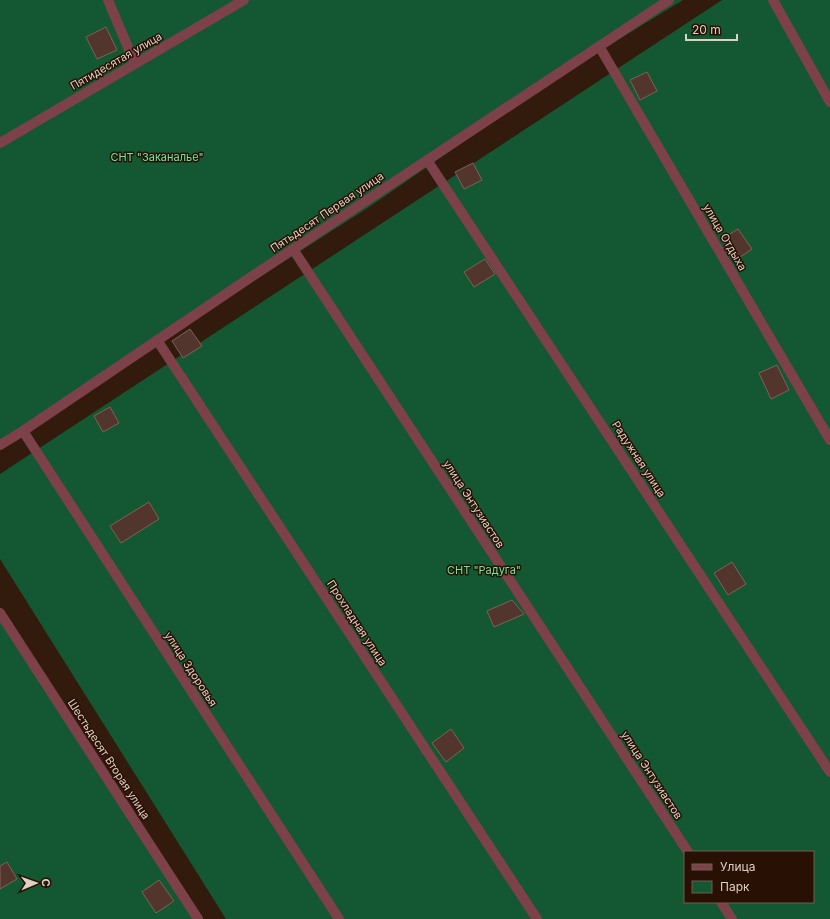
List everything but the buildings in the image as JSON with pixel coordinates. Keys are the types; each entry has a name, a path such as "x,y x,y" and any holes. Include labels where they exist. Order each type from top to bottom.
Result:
{"street":[{"path":"108,0 135,64"},
{"name":"Пятидесятая улица","path":"0,143 244,0"},
{"name":"Пятьдесят Первая улица","path":"0,445 669,0"},
{"path":"773,0 830,102"},
{"name":"улица Отдыха","path":"599,46 830,440"},
{"name":"Радужная улица","path":"427,160 830,772"},
{"name":"улица Энтузиастов","path":"293,249 687,851"},
{"name":"Прохладная улица","path":"157,340 537,919"},
{"name":"улица Здоровья","path":"23,431 339,919"},
{"name":"Шестьдесят Вторая улица","path":"0,613 198,919"},
{"path":"722,903 732,919"}],"green space":[{"name":"СНТ \"Заканалье\"","path":"0,0 683,0 559,76 369,207 0,444"},
{"name":"СНТ \"Радуга\"","path":"722,0 830,0 830,919 226,919 0,559 0,474"},
{"path":"0,610 201,919 0,919"}]}
